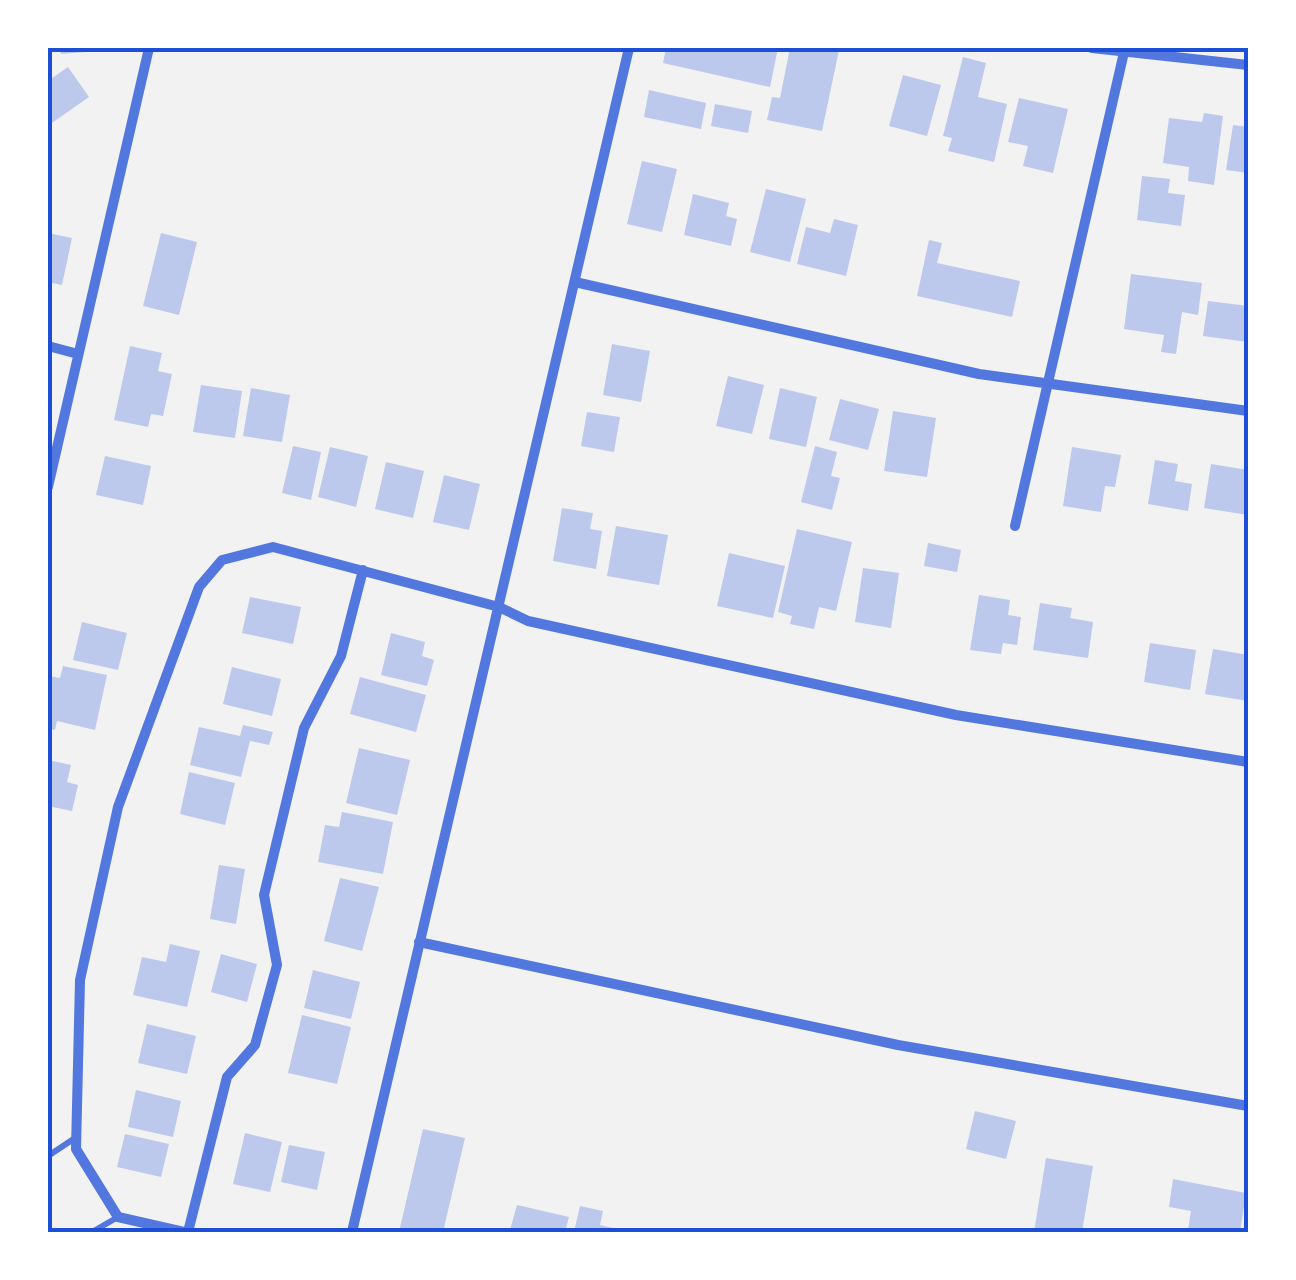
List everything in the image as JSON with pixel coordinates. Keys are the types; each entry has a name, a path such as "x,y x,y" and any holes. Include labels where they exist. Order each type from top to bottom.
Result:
{"street":[{"path":"48,487 149,48"},
{"path":"352,1232 629,48"},
{"path":"1092,48 1248,66"},
{"path":"1015,526 1125,49"},
{"path":"575,282 1046,385 1248,411"},
{"path":"48,346 78,354"},
{"path":"364,570 341,656 304,728 264,895 276,965 254,1046 226,1077 186,1232 118,1217 76,1149 80,980 118,807 200,587 222,560 273,546 364,570 499,607 528,620 956,716 1248,762"},
{"path":"419,942 898,1045 1248,1106"}],"lane":[{"path":"48,1156 76,1137"},
{"path":"92,1232 118,1217"}],"building":[{"path":"60,48 97,48 98,51 61,54"},
{"path":"666,48 778,48 770,87 663,63"},
{"path":"790,48 839,50 822,131 767,120 772,97 780,98"},
{"path":"963,57 986,63 978,97 1007,104 994,162 948,151 952,138 943,136"},
{"path":"68,67 89,97 49,125 48,81"},
{"path":"903,75 941,85 927,136 889,126"},
{"path":"649,90 706,103 701,129 644,117"},
{"path":"1019,98 1068,109 1053,173 1023,166 1028,146 1008,142"},
{"path":"715,104 752,111 748,133 711,126"},
{"path":"1204,113 1223,116 1214,185 1188,181 1189,167 1163,163 1169,118 1202,122"},
{"path":"1233,125 1248,127 1248,173 1226,170"},
{"path":"642,161 677,169 662,232 627,224"},
{"path":"1142,176 1170,179 1168,193 1185,195 1181,226 1137,220"},
{"path":"766,189 806,199 790,262 750,252"},
{"path":"693,194 729,203 726,216 737,219 731,246 684,235"},
{"path":"834,219 858,225 846,276 797,264 806,227 830,233"},
{"path":"48,233 72,238 62,285 48,282"},
{"path":"161,233 197,242 179,315 143,306"},
{"path":"929,240 942,243 937,263 1020,281 1012,317 917,296"},
{"path":"1131,274 1202,283 1198,315 1182,312 1176,354 1161,352 1164,335 1124,329"},
{"path":"1208,301 1248,306 1248,342 1203,336"},
{"path":"612,344 650,351 641,402 603,395"},
{"path":"130,346 162,353 158,371 172,374 163,416 151,414 148,427 114,420"},
{"path":"728,376 764,385 752,434 716,426"},
{"path":"201,385 242,391 235,438 193,432"},
{"path":"251,388 290,395 282,442 243,436"},
{"path":"780,388 817,397 806,447 769,439"},
{"path":"840,399 879,409 868,450 829,440"},
{"path":"893,411 936,418 927,477 884,471"},
{"path":"587,412 620,417 614,452 581,446"},
{"path":"293,446 321,452 311,500 282,493"},
{"path":"815,446 837,452 831,476 840,478 832,510 801,502"},
{"path":"330,447 368,456 356,507 318,497"},
{"path":"1072,447 1121,455 1115,487 1105,486 1101,512 1063,506"},
{"path":"105,456 151,466 143,505 96,495"},
{"path":"1155,460 1178,464 1175,481 1192,484 1188,511 1148,504"},
{"path":"386,462 424,471 413,518 375,509"},
{"path":"1211,464 1248,470 1248,515 1204,508"},
{"path":"444,475 480,484 469,530 433,522"},
{"path":"562,508 593,513 590,529 602,531 596,569 553,561"},
{"path":"616,526 668,535 659,585 607,576"},
{"path":"797,529 852,542 836,611 819,607 814,629 790,624 792,616 778,612"},
{"path":"928,543 961,550 957,572 924,566"},
{"path":"729,553 785,566 773,618 717,606"},
{"path":"863,568 899,573 891,628 855,622"},
{"path":"979,595 1010,600 1008,615 1021,617 1017,645 1003,643 1001,654 970,650"},
{"path":"250,597 301,607 293,644 242,633"},
{"path":"1040,603 1072,608 1070,618 1093,622 1088,658 1033,650"},
{"path":"82,622 127,633 118,670 73,660"},
{"path":"391,633 425,642 422,656 434,660 427,686 381,675"},
{"path":"1150,643 1196,650 1190,690 1144,682"},
{"path":"1213,649 1248,655 1248,701 1205,694"},
{"path":"63,666 107,675 95,730 57,721 55,730 48,728 48,676 60,678"},
{"path":"232,667 281,679 272,716 223,704"},
{"path":"360,677 426,695 416,732 350,714"},
{"path":"243,725 273,732 269,745 250,741 241,777 190,765 199,727 240,736"},
{"path":"359,748 410,760 397,815 346,803"},
{"path":"48,760 71,765 67,782 78,785 72,811 48,806"},
{"path":"189,772 235,783 225,825 180,814"},
{"path":"342,812 393,822 383,874 318,862 325,825 339,827"},
{"path":"219,865 245,869 236,924 210,919"},
{"path":"340,878 379,887 362,951 324,941"},
{"path":"170,944 200,951 187,1007 133,995 142,957 166,962"},
{"path":"221,954 257,964 247,1002 211,992"},
{"path":"313,970 360,982 351,1019 304,1008"},
{"path":"302,1015 351,1027 337,1084 288,1073"},
{"path":"147,1024 196,1036 187,1074 138,1063"},
{"path":"136,1090 181,1101 173,1137 128,1127"},
{"path":"975,1111 1016,1121 1006,1159 966,1149"},
{"path":"423,1129 465,1138 443,1232 399,1232"},
{"path":"245,1133 282,1142 270,1192 233,1184"},
{"path":"125,1134 169,1144 161,1177 117,1167"},
{"path":"289,1145 325,1152 317,1190 281,1182"},
{"path":"1046,1158 1093,1166 1082,1232 1034,1232"},
{"path":"1173,1179 1246,1193 1240,1232 1188,1230 1191,1211 1169,1207"},
{"path":"517,1205 569,1217 565,1232 510,1230"},
{"path":"580,1206 603,1211 600,1225 629,1232 574,1232"}]}
